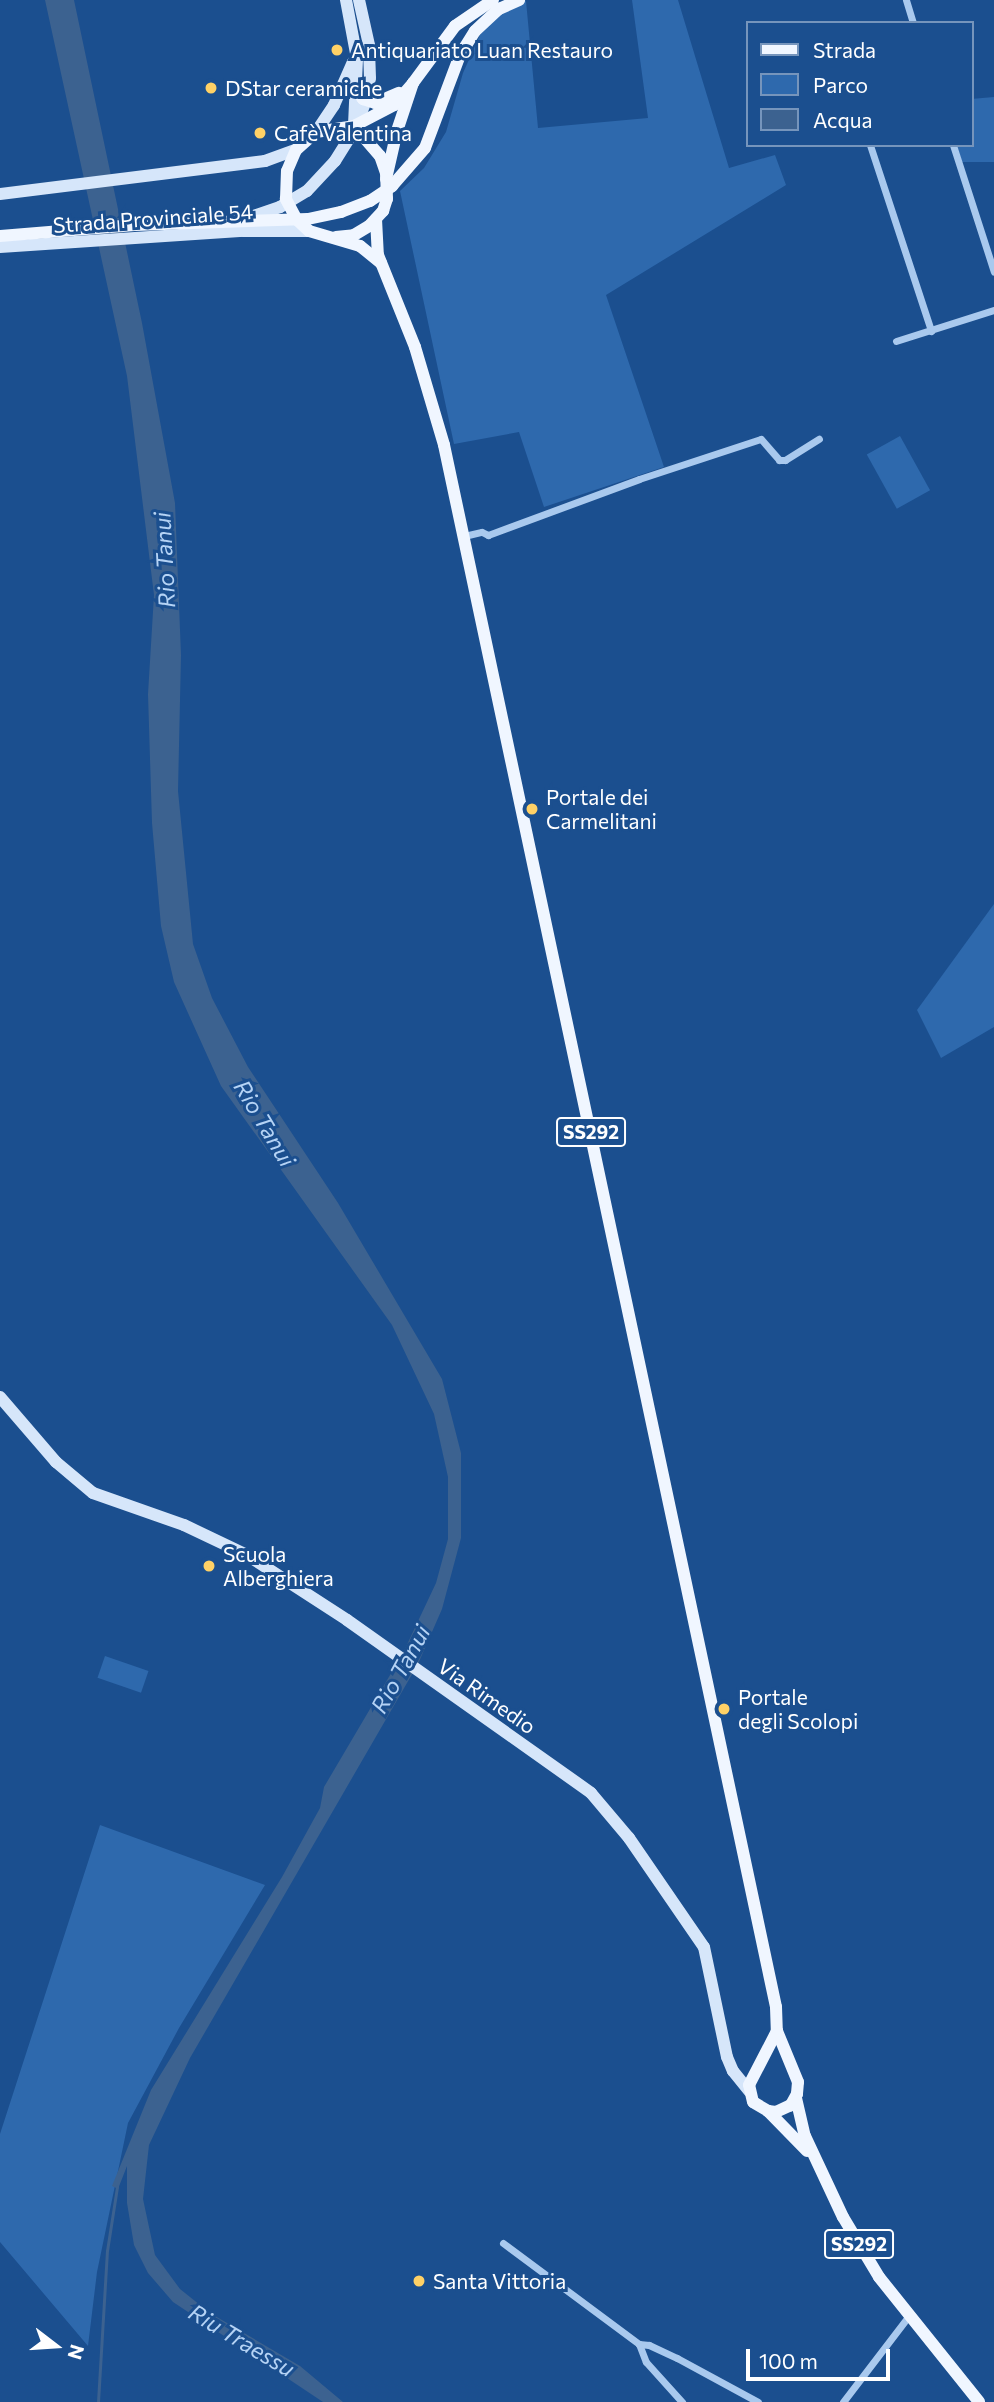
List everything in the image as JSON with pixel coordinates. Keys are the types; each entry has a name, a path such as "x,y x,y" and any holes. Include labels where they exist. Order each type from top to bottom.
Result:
{"main road":[{"path":"346,0 355,44 354,126 380,156 386,178"},
{"path":"236,221 265,213 300,195 324,175 344,149 360,119 369,88 367,34 359,0"},
{"name":"SS292","path":"316,132 354,126 394,105 455,26 494,0"},
{"path":"0,236 55,238 236,221 326,216 379,196 406,172 425,148 460,55 487,18 519,0"},
{"path":"0,194 265,161 296,150 316,132 350,75 355,44"},
{"path":"355,88 363,99 375,103 409,86"},
{"name":"SS292","path":"409,86 386,178 387,200 376,219 375,242 415,347 444,445 771,1980 777,2031 798,2086 796,2098 805,2136 843,2217 879,2277 908,2317 979,2402"},
{"path":"296,150 286,171 286,199 297,220 309,231 360,246 381,263"},
{"path":"328,237 354,235 376,219"},
{"name":"Strada Provinciale 54","path":"0,247 55,238 309,231"},
{"name":"Via Rimedio","path":"0,1397 56,1462 93,1493 184,1525 247,1555 570,1777 607,1809 704,1947 722,2038 739,2082 749,2091"},
{"name":"SS292","path":"777,2031 749,2091 757,2106 768,2111 820,2166"},
{"path":"730,2063 757,2070 780,2063 794,2074"},
{"path":"768,2111 784,2109 796,2098"}],"street":[{"path":"906,0 912,21"},
{"path":"871,147 931,331"},
{"path":"954,147 994,272"},
{"path":"896,341 994,310"},
{"path":"464,536 482,532 488,535 639,479 761,439 779,460 785,460 819,439"},
{"path":"503,2243 639,2344 649,2345 677,2358 758,2402"},
{"path":"843,2402 908,2317"},
{"path":"639,2344 646,2362 682,2402"}],"green space":[{"path":"632,0 678,0 729,168 775,155 786,185 606,295 664,467 544,507 519,432 454,444 400,191 424,168 446,132 463,73 483,28 506,10 526,1 538,128 648,118"},
{"path":"994,97 994,162 962,162 958,147 973,147 973,99"},
{"path":"900,436 930,490 897,509 867,454"},
{"path":"994,904 994,1027 941,1058 917,1010"},
{"path":"105,1656 148,1671 141,1693 98,1678"},
{"path":"100,1825 265,1885 179,2028 128,2123 97,2272 88,2346 0,2242 0,2134"}],"water":[{"path":"45,0 74,0 142,323 175,503 181,655 178,791 193,944 212,998 248,1067 338,1203 442,1379 461,1453 461,1538 442,1609 418,1664 190,2058 149,2145 143,2199 155,2255 180,2289 210,2313 300,2366 343,2402 323,2402 173,2302 148,2273 134,2245 127,2203 127,2166 118,2189 112,2186 151,2090 282,1877 320,1808 324,1787 403,1653 436,1583 448,1539 448,1477 434,1414 392,1325 221,1086 174,982 161,926 152,823 148,694 154,595 127,376"}],"waterway":[{"path":"98,2402 107,2251 117,2187"}],"place":[{"name":"Antiquariato Luan Restauro","path":"337,50"},
{"name":"DStar ceramiche","path":"211,88"},
{"name":"Cafè Valentina","path":"260,133"},
{"name":"Portale dei Carmelitani","path":"532,809"},
{"name":"Scuola Alberghiera","path":"209,1566"},
{"name":"Portale degli Scolopi","path":"724,1709"},
{"name":"Santa Vittoria","path":"419,2281"}],"water label":[{"name":"Rio Tanui","path":"164,560"},
{"name":"Rio Tanui","path":"265,1123"},
{"name":"Rio Tanui","path":"400,1669"},
{"name":"Riu Traessu","path":"242,2340"}]}
